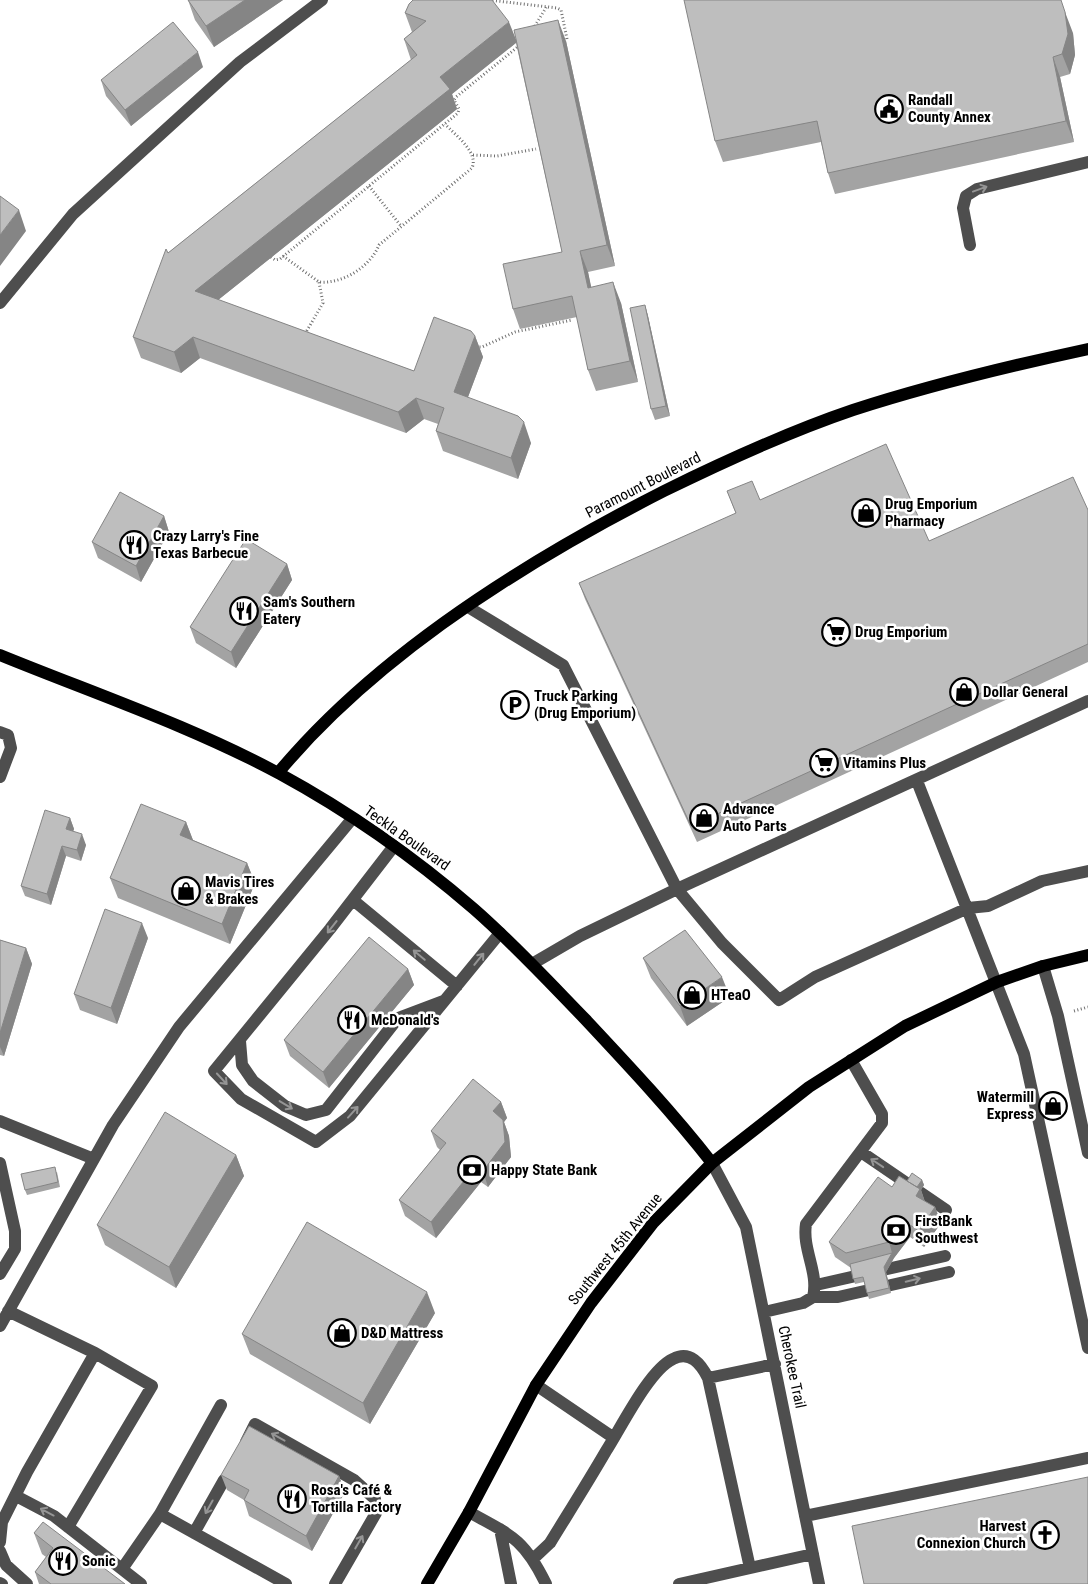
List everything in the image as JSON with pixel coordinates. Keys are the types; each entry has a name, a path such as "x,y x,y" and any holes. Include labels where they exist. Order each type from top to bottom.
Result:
{"main road":[{"name":"Paramount Boulevard","path":"278,773 305,740 410,649 468,607 536,562 620,514 706,470 770,442 850,411 916,390 1088,349"},
{"name":"Teckla Boulevard","path":"0,655 191,732 278,773 394,846 433,875 500,933 532,964 682,1124 712,1163"},
{"name":"Southwest 45th Avenue","path":"427,1584 536,1385 591,1302 653,1223 712,1163 810,1087 904,1026 997,982 1043,966 1088,955"}],"street":[{"path":"0,303 73,214 240,62 322,0"},
{"path":"970,245 963,208 966,196 977,189 1088,162"},
{"path":"468,607 563,665 677,889 722,943 779,1000 814,977 968,908 988,906 1042,881 1088,871"},
{"path":"532,964 580,936 677,889 917,781 1088,701"},
{"path":"0,732 8,736 11,748 0,777"},
{"path":"917,781 1024,1054 1088,1348"},
{"path":"0,1326 113,1125 179,1026 352,819"},
{"path":"394,846 353,900 214,1071 241,1099 316,1142 350,1116 500,933"},
{"path":"353,900 457,986"},
{"path":"1043,966 1058,1016 1088,1153"},
{"path":"240,1041 242,1064 253,1081 285,1106 306,1115 326,1110 398,1018 445,1000"},
{"path":"815,1291 804,1238 806,1224 882,1123 882,1114 851,1060"},
{"path":"0,1121 94,1159"},
{"path":"860,1152 946,1210"},
{"path":"0,1163 16,1231 15,1249 0,1274"},
{"name":"Cherokee Trail","path":"712,1163 746,1227 819,1584"},
{"path":"764,1312 803,1303 815,1291 945,1256"},
{"path":"815,1291 838,1297 949,1272"},
{"path":"8,1312 95,1353 152,1386 68,1527"},
{"path":"0,1542 1,1524 95,1353"},
{"path":"533,1559 550,1543 659,1368 674,1358 688,1356 701,1364 708,1378 750,1568"},
{"path":"708,1378 775,1364"},
{"path":"536,1385 614,1438"},
{"path":"122,1569 160,1514 221,1405"},
{"path":"241,1450 256,1424 354,1480 375,1498 376,1513 334,1584"},
{"path":"806,1516 1088,1458"},
{"path":"194,1533 224,1480"},
{"path":"16,1496 54,1516 141,1584"},
{"path":"468,1512 520,1542 533,1559 546,1584"},
{"path":"160,1514 286,1584"},
{"path":"500,1529 512,1584"},
{"path":"0,1551 6,1565 27,1584"},
{"path":"679,1584 813,1554"}],"path":[{"path":"489,0 547,6 561,10 567,39"},
{"path":"532,31 547,6"},
{"path":"266,255 275,260 283,256 445,124 458,113 459,109 454,100 456,97 523,42"},
{"path":"319,282 347,278 373,258 379,245 472,168 474,163 472,154 445,124"},
{"path":"472,154 496,156 536,149"},
{"path":"369,186 401,226"},
{"path":"283,256 319,282 323,303 301,341"},
{"path":"474,347 482,348 515,332 572,320"}],"building":[{"path":"188,0 245,0 206,26"},
{"path":"413,0 492,0 509,22 440,77 450,89 195,291 414,371 434,317 471,331 475,336 454,392 518,416 524,422 511,458 436,431 444,408 416,398 398,412 193,337 174,352 133,337 166,249 168,253 417,55 404,39 426,21 405,13"},
{"name":"Randall County Annex","path":"684,0 1061,0 1068,34 1062,54 1053,57 1066,121 828,173 817,121 715,141"},
{"path":"558,20 607,245 580,251 588,288 613,282 630,361 588,370 572,296 513,309 503,264 562,252 514,30"},
{"path":"173,22 198,52 125,110 101,80"},
{"path":"0,196 19,210 0,235"},
{"path":"645,305 666,406 651,409 630,308"},
{"path":"886,444 929,541 1073,477 1088,510 1088,644 691,826 579,583 736,513 727,491 752,481 760,500"},
{"path":"120,492 164,516 136,566 92,542"},
{"name":"Sam's Southern Eatery","path":"246,539 287,564 231,652 190,627"},
{"name":"Mavis Tires & Brakes","path":"141,804 186,822 180,835 247,863 222,924 110,878"},
{"path":"45,810 70,818 66,829 82,834 77,850 62,846 47,894 21,886"},
{"path":"105,909 142,923 111,1008 74,994"},
{"path":"685,930 722,977 680,1006 643,958"},
{"name":"McDonald's","path":"369,937 408,969 323,1072 284,1040"},
{"path":"0,940 26,948 0,1033"},
{"name":"Happy State Bank","path":"473,1079 501,1102 493,1111 503,1120 505,1142 483,1171 476,1166 431,1222 399,1200 446,1143 431,1131"},
{"path":"165,1112 236,1155 169,1267 97,1225"},
{"path":"55,1167 58,1182 25,1190 21,1174"},
{"path":"912,1173 922,1180 917,1187 907,1181"},
{"path":"899,1176 920,1189 916,1196 935,1207 919,1231 904,1221 889,1242 846,1253 829,1242 878,1177 892,1187"},
{"name":"D&D Mattress","path":"307,1222 427,1292 363,1403 242,1334"},
{"path":"892,1253 884,1267 889,1288 867,1293 863,1277 853,1279 850,1264"},
{"name":"Rosa's Café & Tortilla Factory","path":"249,1426 339,1476 306,1536 244,1500 249,1490 221,1475"},
{"path":"1088,1477 1088,1584 864,1584 852,1526"},
{"path":"43,1522 125,1584 51,1584 35,1572 53,1548 34,1533"}],"place":[{"name":"Randall County Annex","path":"889,109"},
{"name":"Drug Emporium Pharmacy","path":"866,513"},
{"name":"Crazy Larry's Fine Texas Barbecue","path":"134,545"},
{"name":"Sam's Southern Eatery","path":"244,611"},
{"name":"Drug Emporium","path":"836,632"},
{"name":"Dollar General","path":"964,692"},
{"name":"Truck Parking (Drug Emporium)","path":"515,705"},
{"name":"Vitamins Plus","path":"824,763"},
{"name":"Advance Auto Parts","path":"704,818"},
{"name":"Mavis Tires & Brakes","path":"186,891"},
{"name":"HTeaO","path":"692,995"},
{"name":"McDonald's","path":"352,1020"},
{"name":"Watermill Express","path":"1053,1106"},
{"name":"Happy State Bank","path":"472,1170"},
{"name":"FirstBank Southwest","path":"896,1230"},
{"name":"D&D Mattress","path":"342,1333"},
{"name":"Rosa's Café & Tortilla Factory","path":"292,1499"},
{"name":"Harvest Connexion Church","path":"1045,1535"},
{"name":"Sonic","path":"63,1561"}]}
